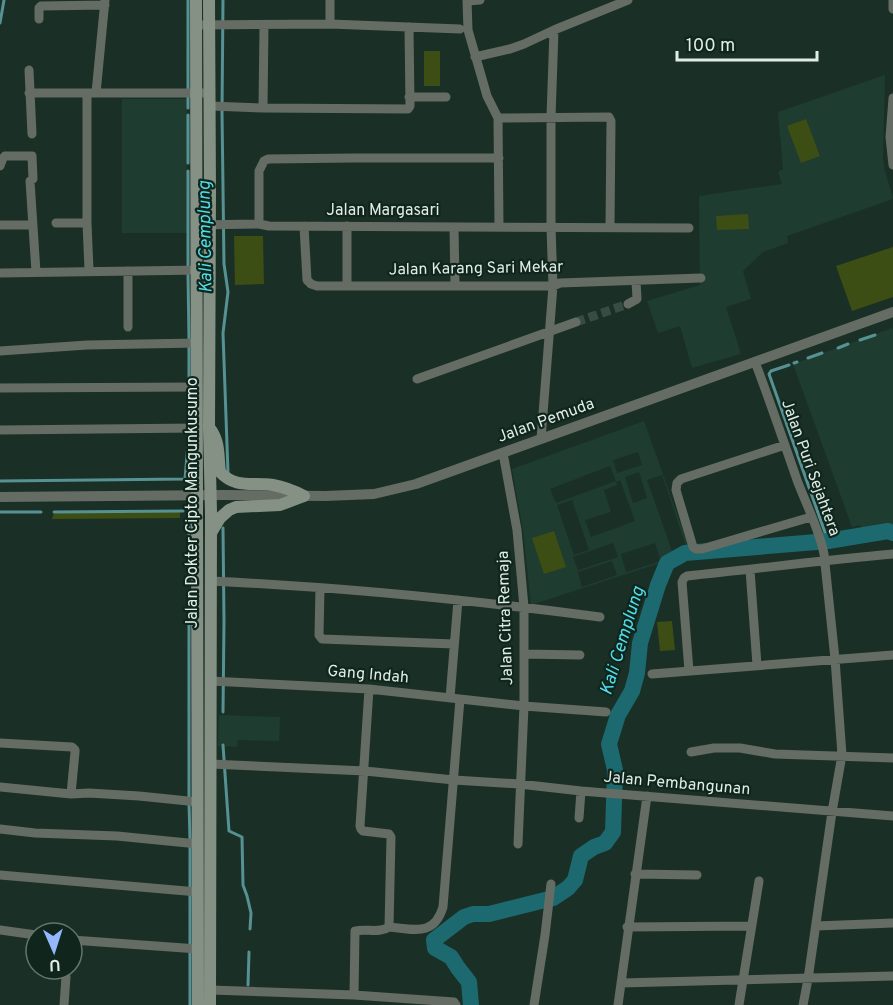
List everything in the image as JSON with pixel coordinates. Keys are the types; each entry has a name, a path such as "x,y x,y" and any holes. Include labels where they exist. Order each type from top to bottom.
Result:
{"main road":[{"name":"Jalan Dokter Cipto Mangunkusumo","path":"196,0 196,225 203,270 203,428 197,496 198,949 210,990 210,1005"},
{"name":"Jalan Dokter Cipto Mangunkusumo","path":"198,1005 204,964 219,764 212,530 197,387 196,343 203,270 212,225 218,107 209,93 211,25 209,0"},
{"path":"203,428 215,437 218,445 220,473 232,482 275,486 304,496"},
{"path":"212,530 224,513 236,507 280,505 304,496"}],"street":[{"path":"330,0 330,24"},
{"path":"480,0 467,1 468,30 486,96 498,118 500,227"},
{"path":"475,57 524,44 628,0"},
{"path":"892,0 893,9"},
{"path":"39,19 41,6 105,3 91,93 87,223 89,270"},
{"path":"196,26 330,24 460,29"},
{"path":"262,108 264,25"},
{"path":"218,107 408,109 410,106 409,27"},
{"path":"541,439 553,286 551,117 554,30"},
{"path":"28,70 32,134"},
{"path":"29,93 209,93"},
{"path":"409,97 446,97"},
{"path":"893,98 890,137 893,165"},
{"path":"498,118 609,117 611,119 610,227"},
{"path":"0,166 4,156 32,156 33,179 30,181 36,272"},
{"path":"259,224 259,171 264,161 268,159 498,158"},
{"path":"56,223 87,223"},
{"path":"0,225 33,225"},
{"name":"Jalan Margasari","path":"196,225 688,228"},
{"name":"Jalan Karang Sari Mekar","path":"304,226 307,280 317,286 553,286 560,283 701,278"},
{"path":"347,226 347,285"},
{"path":"454,227 455,285"},
{"path":"0,273 203,270"},
{"path":"128,271 128,327"},
{"path":"628,304 638,297 636,281"},
{"name":"Jalan Pemuda","path":"0,497 325,496 374,494 400,489 893,312"},
{"path":"417,379 576,322"},
{"path":"0,351 87,345 196,343"},
{"name":"Jalan Puri Sejahtera","path":"755,362 821,540 835,659 842,755"},
{"path":"0,388 197,387"},
{"path":"0,430 203,428"},
{"path":"784,445 681,479 677,483 676,490 693,547 702,549 811,517"},
{"name":"Jalan Citra Remaja","path":"503,453 517,530 524,607 524,706 518,844"},
{"path":"689,671 682,582 687,576 750,570 824,556 893,554"},
{"path":"750,570 757,665"},
{"path":"213,581 458,600 600,617"},
{"path":"320,588 319,635 322,639 454,644"},
{"path":"354,994 355,931 380,931 389,927 426,929 440,918 443,907 454,780 454,644 458,600"},
{"path":"524,654 580,655"},
{"path":"652,674 893,656"},
{"name":"Gang Indah","path":"218,681 369,689 524,706 606,712"},
{"path":"369,689 365,771 361,796 361,829 391,837 389,927"},
{"path":"0,743 72,747 75,750 71,794"},
{"path":"691,752 714,748 740,748 775,754 893,758"},
{"path":"803,1005 842,755"},
{"name":"Jalan Pembangunan","path":"219,764 365,771 893,816"},
{"path":"0,787 198,802"},
{"path":"579,818 581,791"},
{"path":"618,1005 646,796"},
{"path":"0,829 35,833 117,836 198,844"},
{"path":"635,874 697,875"},
{"path":"0,875 198,892"},
{"path":"739,1005 759,881"},
{"path":"534,1005 551,884"},
{"path":"816,926 893,923"},
{"path":"627,927 751,927"},
{"path":"0,930 24,933"},
{"path":"84,941 198,949"},
{"path":"621,983 893,976"},
{"path":"64,1005 66,981"},
{"path":"210,990 354,994 455,1004"}],"shaded area":[{"path":"885,75 883,157 893,199 787,236 788,243 763,252 743,271 751,299 726,307 741,354 692,368 680,326 658,333 647,301 700,285 699,196 782,184 778,172 783,169 778,112"},
{"path":"122,99 187,99 187,233 122,233"},
{"path":"892,328 893,538 867,541 860,525 852,527 793,364"},
{"path":"644,421 691,553 531,605 523,530 512,469","holes":["638,452 642,465 617,473 613,460","610,466 616,481 556,503 550,489","639,472 647,498 633,503 625,477","662,475 686,546 672,551 647,480","620,480 635,521 591,537 585,520 611,512 604,490 617,485 616,482","572,500 589,550 574,555 557,505","613,543 618,557 578,570 573,557","655,543 661,561 626,572 621,554","612,561 617,575 582,587 578,572"]},
{"path":"219,715 280,717 279,741 238,740 237,747 218,746"}],"green space":[{"path":"424,51 440,51 440,86 424,86"},
{"path":"806,119 820,156 801,163 787,126"},
{"path":"748,214 749,229 717,230 716,216"},
{"path":"234,236 263,236 264,284 235,285"},
{"path":"893,247 893,297 852,311 836,266"},
{"path":"180,512 180,518 52,519 54,513"},
{"path":"554,531 566,567 544,574 532,538"},
{"path":"672,621 675,650 660,651 657,622"}],"waterway":[{"path":"0,23 4,0"},
{"path":"188,0 188,90"},
{"name":"Kali Cemplung","path":"223,0 224,264 228,292 223,333 228,473"},
{"path":"188,97 188,108"},
{"path":"188,115 188,163"},
{"path":"188,171 188,266"},
{"path":"188,273 189,340"},
{"path":"860,340 875,335"},
{"path":"838,348 848,344"},
{"path":"189,346 189,385"},
{"path":"808,358 822,353"},
{"path":"789,365 771,371 769,374 828,541"},
{"path":"189,389 189,426"},
{"path":"0,481 185,479 189,432"},
{"path":"54,512 183,511"},
{"path":"0,512 41,512"},
{"path":"189,520 189,579"},
{"path":"223,528 223,712"},
{"name":"Kali Cemplung","path":"471,1005 469,982 451,957 435,948 434,940 464,917 473,914 489,914 553,898 575,880 581,856 605,843 613,832 615,770 609,744 618,715 632,691 637,673 640,643 667,563 685,553 828,541 888,531 893,533"},
{"path":"189,593 189,798"},
{"path":"223,745 229,831 242,837 243,885 251,913 250,929"},
{"path":"189,803 190,840"},
{"path":"190,846 190,888"},
{"path":"190,894 190,945"},
{"path":"190,951 190,1005"},
{"path":"248,985 249,952"}],"tunnel":[{"path":"576,322 628,304"}]}
